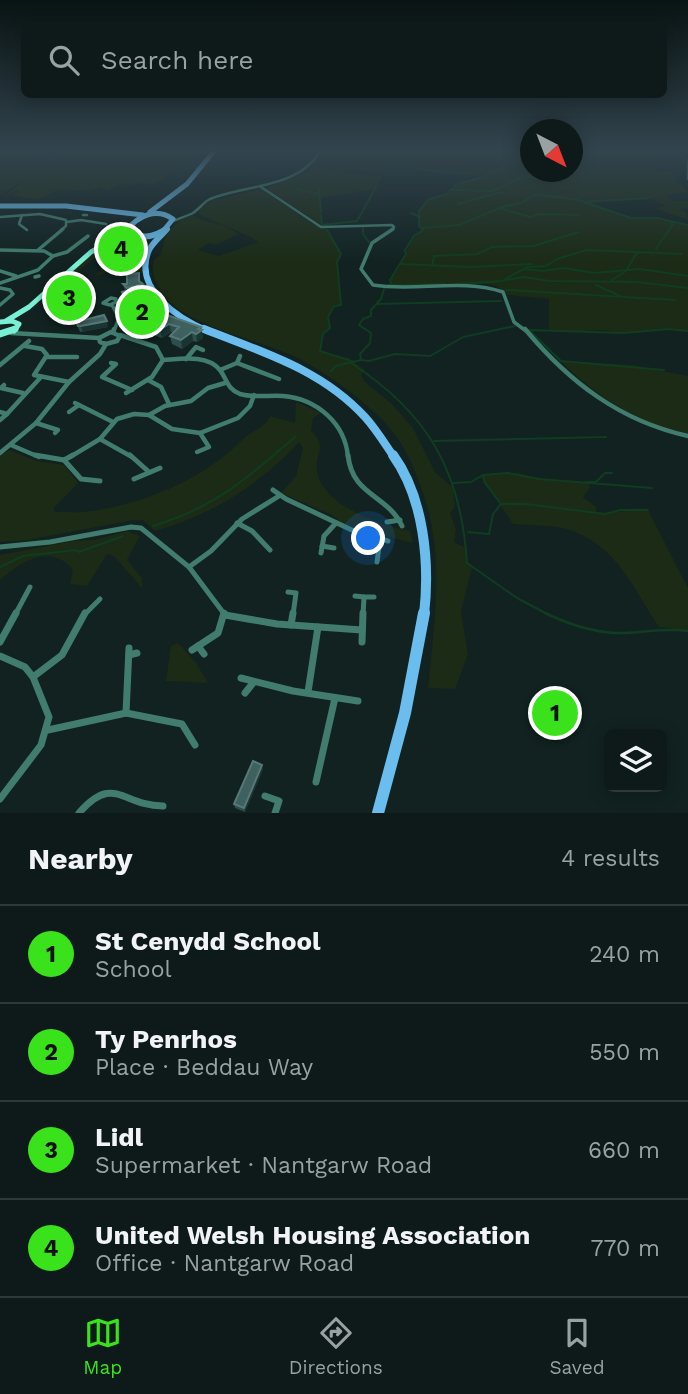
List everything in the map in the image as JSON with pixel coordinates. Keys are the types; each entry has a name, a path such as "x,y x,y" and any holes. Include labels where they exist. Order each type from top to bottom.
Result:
{"main road":[{"path":"3,321 29,307 91,251 127,232 134,222 182,188"},
{"path":"191,188 167,215 167,229 152,246 147,268 153,291 168,309 186,321 280,358 314,375 367,419 393,450 408,477 425,540 428,595 420,652 379,813"},
{"path":"0,206 79,207 127,215 167,215"},
{"path":"127,215 134,222"},
{"path":"112,240 144,237 167,229"},
{"path":"127,232 135,236"},
{"path":"144,237 152,246"},
{"path":"3,334 18,324 29,307"},
{"path":"3,321 18,324"}],"street":[{"path":"167,215 184,216 195,212 208,200 257,188"},
{"path":"262,188 321,227 392,225 392,230 372,243 362,269 373,285 392,288 486,286 499,289 503,292 514,322 523,327 587,389 631,418 688,436"},
{"path":"0,217 46,214 67,222 78,220 103,224 107,219"},
{"path":"78,220 85,214"},
{"path":"22,215 19,224 27,228"},
{"path":"38,251 66,226 67,222"},
{"path":"0,271 16,276 37,275 53,256 67,252 85,237"},
{"path":"0,250 48,251 53,256"},
{"path":"0,286 16,276"},
{"path":"0,286 13,294 0,305"},
{"path":"3,334 30,332 99,338 113,332 119,318 112,304"},
{"path":"18,324 30,332"},
{"path":"113,332 156,347 162,354 163,360 156,373 126,393"},
{"path":"117,341 120,335"},
{"path":"99,338 99,341 106,344 134,340"},
{"path":"0,365 27,344 42,349 47,357"},
{"path":"0,453 36,423 69,382 100,354 106,344"},
{"path":"186,360 194,346 203,349"},
{"path":"237,363 240,356"},
{"path":"47,357 33,374 69,382"},
{"path":"47,357 77,357"},
{"path":"163,360 210,362 220,370 225,383 236,392 254,396 293,397 323,413 335,422 345,435 348,468 352,476 366,492 393,509 401,523 387,522"},
{"path":"111,363 116,364 100,376 132,390"},
{"path":"220,370 237,363 276,378 266,383"},
{"path":"0,420 42,376"},
{"path":"148,380 161,387 169,404"},
{"path":"11,445 40,457 64,460 100,439 113,422 128,415 149,415 169,404 191,401 208,388 225,383"},
{"path":"4,385 1,388 23,393"},
{"path":"293,397 298,391"},
{"path":"149,415 172,429 200,433 211,426 243,415 249,410 254,396"},
{"path":"69,412 77,404 113,422"},
{"path":"0,412 7,414"},
{"path":"36,423 58,430 55,433"},
{"path":"200,433 209,447"},
{"path":"100,439 126,451 149,472"},
{"path":"197,452 216,444"},
{"path":"64,460 77,477 86,481 100,481"},
{"path":"134,479 160,468"},
{"path":"273,490 279,496 345,529 388,541"},
{"path":"189,566 211,551 237,523 279,496"},
{"path":"237,523 252,531 267,548 257,550"},
{"path":"334,548 321,550 324,536 336,523"},
{"path":"0,547 131,527 146,531 189,566 225,615 290,625 362,630"},
{"path":"377,562 380,540"},
{"path":"0,642 30,587"},
{"path":"288,592 305,592"},
{"path":"290,625 296,593"},
{"path":"355,596 374,597"},
{"path":"362,642 364,597"},
{"path":"33,677 62,655 87,610 100,599"},
{"path":"204,654 195,648 218,633 225,615"},
{"path":"308,692 318,628"},
{"path":"126,713 129,652 138,653"},
{"path":"0,656 18,662 33,677 49,717 48,730 32,761 0,799"},
{"path":"241,678 253,683 358,701"},
{"path":"245,693 253,683"},
{"path":"316,782 335,698"},
{"path":"48,730 126,713 182,724 195,746"},
{"path":"79,813 89,800 108,791 115,791 149,807 163,806"},
{"path":"265,796 278,801 275,813"}],"green space":[{"path":"0,188 12,188 0,195"},
{"path":"15,188 98,188 90,191 60,189 37,200 12,195 19,191 17,190 0,199"},
{"path":"266,188 376,188 319,198 322,225"},
{"path":"452,188 685,188 688,192 665,196 675,201 688,201 688,208 680,209 687,213 688,220 657,209 665,205 647,198 585,203 631,218 657,218 688,226 688,331 669,329 624,333 603,330 554,332 549,331 549,299 508,295 497,286 487,284 388,285 392,283 390,280 400,267 412,241 423,230 419,226 419,211 428,200 447,194"},
{"path":"261,189 313,224 326,229 341,254 337,262 341,305 334,306 328,317 330,328 323,334 320,351 349,358 365,370 361,374 364,381 392,404 413,428 435,472 453,488 455,507 450,513 456,530 454,542 467,549 467,563 472,567 461,612 468,654 455,689 428,688 436,593 433,535 417,476 394,433 357,397 314,367 283,351 210,326 186,314 168,300 156,283 153,261 161,254 165,238 181,220 193,215 227,227 238,234 216,245 209,243 198,250 219,256 258,242 198,212 210,201"},
{"path":"130,238 144,244 145,273 119,274 123,264 141,263 139,245 122,243 95,256 112,258 104,274 96,275 110,261 94,258 75,274 74,279 62,281 98,250"},
{"path":"561,361 632,365 688,376 688,435 652,423 619,407 589,386"},
{"path":"296,402 321,413 313,418 311,431 320,446 317,471 321,483 330,494 341,504 369,519 410,531 413,543 344,525 332,515 281,493 296,476 303,448 299,442 251,485 215,507 175,525 155,531 143,520 134,520 27,540 0,542 0,456 9,450 37,461 64,465 78,483 54,508 55,512 103,509 147,498 189,479 265,424 270,416 295,423"},
{"path":"518,473 539,479 589,483 590,488 583,497 596,507 597,513 648,510 688,588 688,631 659,627 624,572 602,548 589,539 559,527 513,524 485,483 483,475"},
{"path":"127,531 140,536 127,560 142,578 142,588 114,556 107,554 87,586 70,584 73,570 65,562 46,556 16,567 0,581 0,555 73,541 95,540"},
{"path":"178,643 196,663 208,683 166,681 171,646"}],"building":[{"path":"139,273 139,281 143,284 127,288 123,284 127,284 127,274"},
{"path":"82,284 86,293 49,302 46,293"},
{"path":"146,286 155,301 139,305 142,312 130,314 128,310 123,310 126,303 122,292"},
{"path":"104,315 107,321 81,326 76,322"},
{"path":"167,315 201,327 198,329 202,330 196,334 192,332 181,340 170,336 179,327 169,324 160,330 138,322 149,316 160,320"},
{"path":"253,761 262,765 244,808 234,804"}],"waterway":[{"path":"321,215 322,225 357,221 375,188"},
{"path":"419,217 419,211 428,200 447,194 453,188"},
{"path":"452,190 492,191 499,188"},
{"path":"296,189 319,194"},
{"path":"319,190 321,212"},
{"path":"458,204 502,192"},
{"path":"423,228 459,225 502,207 521,203 537,194 578,200 631,218 657,218 687,225"},
{"path":"584,202 649,198"},
{"path":"501,209 531,217 537,214 579,215"},
{"path":"411,213 419,217"},
{"path":"391,283 390,280 406,254 405,250 414,236 423,230 419,226 419,217"},
{"path":"656,249 673,224 671,223"},
{"path":"363,227 363,234 369,242"},
{"path":"327,230 341,254 337,262 341,305 334,306 328,317 330,328 323,334 320,351 353,362"},
{"path":"432,265 434,256 477,254 492,247 533,246 579,232"},
{"path":"523,269 546,266 557,259 587,250 640,252"},
{"path":"626,270 636,254 640,252"},
{"path":"640,252 682,254"},
{"path":"401,264 432,265"},
{"path":"432,265 470,267 532,264"},
{"path":"523,269 543,271 563,268 594,273 626,270"},
{"path":"457,284 502,281 523,269"},
{"path":"626,270 640,269 688,276"},
{"path":"609,282 626,270"},
{"path":"506,280 524,277 549,281 609,282"},
{"path":"609,282 688,288"},
{"path":"388,285 445,284"},
{"path":"596,285 620,296"},
{"path":"361,360 360,354 370,343 371,333 359,325 363,319 371,316 371,310 381,299 384,289"},
{"path":"506,290 675,300"},
{"path":"377,304 501,301"},
{"path":"361,360 369,361 395,354 430,356 463,337 515,326"},
{"path":"664,370 561,361 529,330 624,333 669,329 688,331"},
{"path":"353,362 361,360"},
{"path":"331,371 336,366 353,362"},
{"path":"351,363 401,402 436,447 457,500 467,563 517,598 546,613"},
{"path":"153,526 213,501 245,479 295,437"},
{"path":"434,441 606,437"},
{"path":"453,483 471,482 483,475 508,473 539,479 652,488"},
{"path":"586,482 596,482 605,473 612,473"},
{"path":"483,476 485,483 501,504"},
{"path":"468,532 489,534 493,514 501,504"},
{"path":"501,504 526,504 605,514 620,510 648,510"},
{"path":"0,567 23,556 76,550 79,552 123,536"},
{"path":"546,613 574,625 605,632 688,631"}],"place":[{"name":"United Welsh Housing Association","path":"121,249"},
{"name":"Lidl","path":"69,298"},
{"name":"Ty Penrhos","path":"142,312"},
{"name":"St Cenydd School","path":"555,713"}]}
